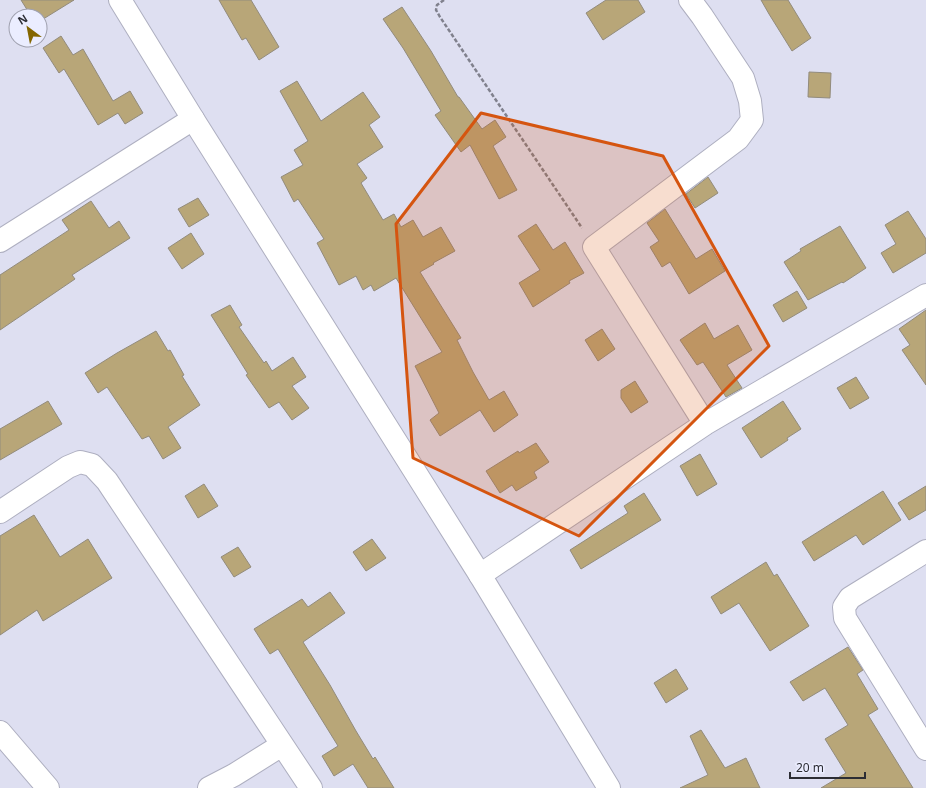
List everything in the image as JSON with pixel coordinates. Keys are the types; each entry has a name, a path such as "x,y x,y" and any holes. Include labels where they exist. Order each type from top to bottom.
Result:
{"street":[{"path":"120,0 193,119 480,575 609,788"},
{"path":"690,0 743,78 750,101 752,120 738,139 594,247 705,424"},
{"path":"0,241 193,119"},
{"path":"480,575 705,424 926,295"},
{"path":"0,512 68,467 80,462 92,465 107,481 311,788"},
{"path":"926,552 850,598 844,607 845,618 926,749"},
{"path":"0,732 48,788"},
{"path":"209,788 234,775 282,745"}],"path":[{"path":"444,0 437,5 436,10 440,17 594,247"}],"highlighted area":[{"path":"481,113 663,156 769,346 579,536 413,458 396,224"}],"building":[{"path":"21,0 74,0 48,16 48,8 26,8"},
{"path":"219,0 251,0 279,47 259,60 246,38 242,40"},
{"path":"606,0 638,0 645,12 603,40 586,13"},
{"path":"761,0 788,0 811,38 792,51"},
{"path":"402,7 431,51 458,97 482,129 495,120 506,137 493,146 517,190 499,199 470,145 461,152 435,115 441,111 403,48 383,19"},
{"path":"61,36 73,55 83,49 113,101 130,91 143,113 125,124 118,113 98,125 64,69 59,73 43,48 48,48 48,45"},
{"path":"809,72 831,73 830,98 808,97"},
{"path":"297,81 321,121 363,92 380,117 369,125 383,147 357,164 367,178 361,183 383,220 394,214 401,227 413,220 423,237 441,227 455,251 420,272 461,338 457,340 489,400 504,391 518,415 494,432 480,410 440,436 430,420 439,413 415,366 442,352 396,278 374,291 371,285 363,290 356,276 339,285 317,243 324,239 298,199 294,202 281,177 303,165 294,150 308,141 280,91"},
{"path":"708,177 718,193 695,208 686,194"},
{"path":"198,198 209,215 189,227 178,209"},
{"path":"91,201 109,228 119,221 130,238 72,275 75,279 0,330 0,275 69,230 62,220"},
{"path":"665,209 696,259 712,249 725,271 689,294 670,262 662,267 650,247 659,241 647,223"},
{"path":"908,211 926,239 926,253 893,273 881,253 896,244 885,225"},
{"path":"536,224 553,250 565,242 584,273 569,281 570,283 533,307 519,283 540,270 518,236"},
{"path":"840,226 866,268 843,283 842,282 808,300 784,262 801,251 800,249"},
{"path":"191,233 204,254 182,269 168,248"},
{"path":"797,291 807,308 783,322 773,305"},
{"path":"230,305 242,325 239,327 264,363 266,361 272,371 293,357 306,377 292,386 309,408 292,420 279,402 269,408 246,375 248,374 211,315"},
{"path":"926,310 926,385 902,350 910,345 899,329"},
{"path":"705,323 714,339 738,325 752,350 727,365 742,388 726,397 703,362 697,365 680,340"},
{"path":"602,329 615,349 598,361 585,340"},
{"path":"156,331 168,351 170,350 184,375 182,376 200,405 168,427 181,448 163,459 149,436 142,439 107,387 98,393 85,373"},
{"path":"856,377 869,398 850,409 837,388"},
{"path":"635,381 648,402 631,413 621,398 621,390"},
{"path":"48,401 62,424 0,460 0,429"},
{"path":"783,401 801,429 787,438 788,440 761,458 742,428"},
{"path":"536,443 549,462 534,472 537,478 516,491 512,485 500,493 486,471 518,451 519,453"},
{"path":"700,454 717,484 697,496 680,466"},
{"path":"204,484 218,506 198,518 185,496"},
{"path":"926,486 926,510 909,520 898,503"},
{"path":"883,491 901,520 863,545 856,535 814,561 802,542"},
{"path":"644,493 661,520 581,569 570,550 628,513 624,506"},
{"path":"34,515 60,557 88,539 112,578 43,621 37,610 0,635 0,536"},
{"path":"372,539 386,558 366,571 353,552"},
{"path":"238,547 251,567 234,577 221,557"},
{"path":"766,562 774,576 777,574 809,626 770,651 739,603 721,614 711,597"},
{"path":"330,592 345,613 303,642 373,759 375,757 394,788 368,788 353,764 334,776 322,756 338,746 278,649 270,654 254,629 302,599 308,607"},
{"path":"848,647 863,670 857,674 878,709 868,715 913,788 821,788 846,773 825,739 848,725 825,688 803,701 790,682"},
{"path":"676,669 688,689 666,703 654,683"},
{"path":"701,730 725,768 746,758 760,788 680,788 708,775 690,736"}]}
